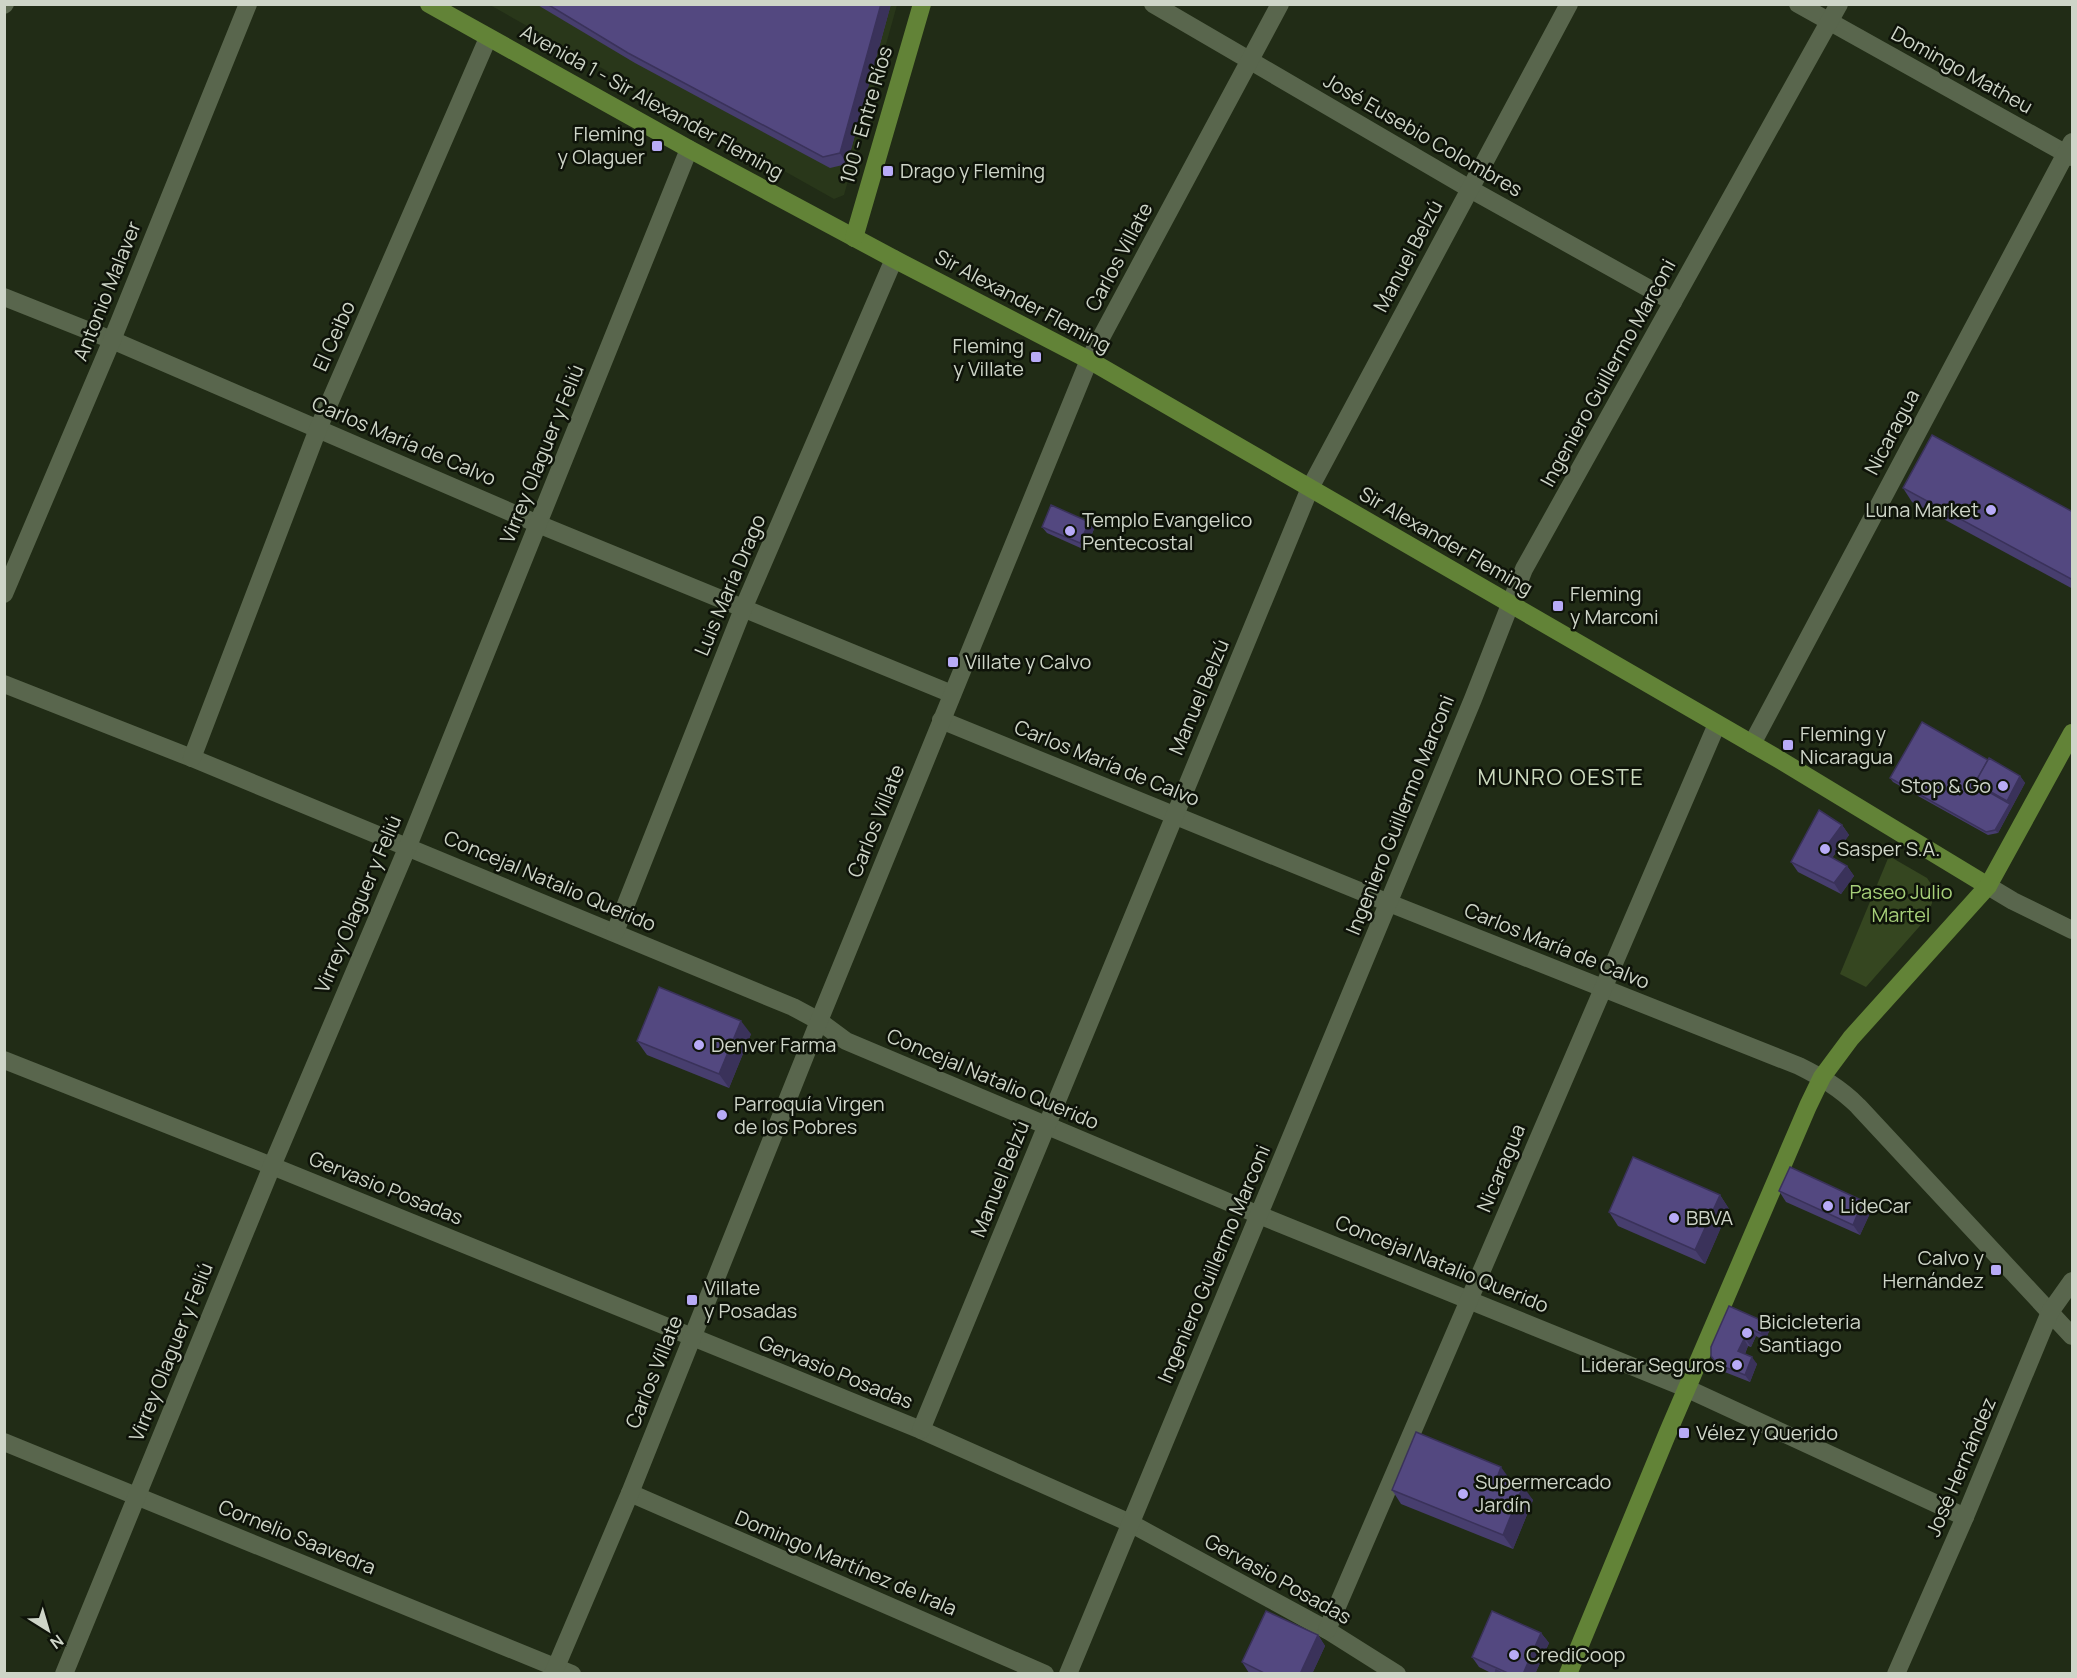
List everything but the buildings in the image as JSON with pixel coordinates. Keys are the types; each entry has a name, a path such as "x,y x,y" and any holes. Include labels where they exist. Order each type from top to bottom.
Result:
{"main road":[{"name":"Avenida 1 - Sir Alexander Fleming","path":"429,4 854,238"},
{"name":"100 - Entre Ríos","path":"854,238 922,4"},
{"name":"Sir Alexander Fleming","path":"854,238 1089,360 1752,744 1988,886"},
{"path":"1568,1674 1803,1116 1822,1077 1851,1038 1988,886 2073,733"}],"street":[{"name":"Antonio Malaver","path":"4,594 112,340 248,4"},
{"name":"José Eusebio Colombres","path":"1153,4 1470,189 1673,302"},
{"name":"Carlos Villate","path":"560,1671 819,1021 1089,360 1280,4"},
{"name":"Manuel Belzú","path":"921,1430 1310,488 1569,4"},
{"name":"Domingo Matheu","path":"1798,4 2070,151"},
{"name":"Ingeniero Guillermo Marconi","path":"1068,1674 1389,903 1524,569 1839,4"},
{"name":"El Ceibo","path":"192,758 318,429 488,38"},
{"name":"Virrey Olaguer y Feliú","path":"64,1674 272,1166 408,846 689,149"},
{"name":"Nicaragua","path":"1752,744 2070,151"},
{"name":"Luis María Drago","path":"615,932 743,609 894,259"},
{"name":"Carlos María de Calvo","path":"4,297 112,340 538,524 952,694"},
{"name":"Concejal Natalio Querido","path":"4,684 408,846 793,1007 819,1021 846,1041 1259,1215 1688,1389 1965,1517"},
{"name":"Carlos María de Calvo","path":"942,720 1822,1077 1841,1089 1858,1106 2073,1336"},
{"name":"Nicaragua","path":"1327,1630 1717,724"},
{"name":"Sir Alexander Fleming","path":"1988,886 2013,901 2073,930"},
{"name":"Gervasio Posadas","path":"4,1060 272,1166 921,1430 1130,1523 1327,1630 1397,1674"},
{"name":"José Hernández","path":"1896,1674 1965,1517 2050,1312 2073,1281"},
{"name":"Cornelio Saavedra","path":"4,1442 560,1671"},
{"name":"Domingo Martínez de Irala","path":"630,1493 1045,1674"}],"shaded area":[{"path":"490,5 897,5 844,195 834,199"}],"green space":[{"name":"Paseo Julio Martel","path":"1889,856 1927,878 1931,884 1932,903 1926,919 1866,987 1840,974"}],"place":[{"name":"Fleming y Olaguer","path":"657,146"},
{"name":"Drago y Fleming","path":"888,171"},
{"name":"Fleming y Villate","path":"1036,357"},
{"name":"Luna Market","path":"1991,510"},
{"name":"Templo Evangelico Pentecostal","path":"1070,531"},
{"name":"Fleming y Marconi","path":"1558,606"},
{"name":"Villate y Calvo","path":"953,662"},
{"name":"Fleming y Nicaragua","path":"1788,745"},
{"name":"Stop & Go","path":"2003,786"},
{"name":"Sasper S.A.","path":"1825,849"},
{"name":"Denver Farma","path":"699,1045"},
{"name":"Parroquía Virgen de los Pobres","path":"722,1115"},
{"name":"LideCar","path":"1828,1206"},
{"name":"BBVA","path":"1674,1218"},
{"name":"Calvo y Hernández","path":"1996,1270"},
{"name":"Villate y Posadas","path":"692,1300"},
{"name":"Bicicleteria Santiago","path":"1747,1333"},
{"name":"Liderar Seguros","path":"1737,1365"},
{"name":"Vélez y Querido","path":"1684,1433"},
{"name":"Supermercado Jardín","path":"1463,1494"},
{"name":"CrediCoop","path":"1514,1655"}],"district":[{"name":"MUNRO OESTE","path":"1561,777"}]}
